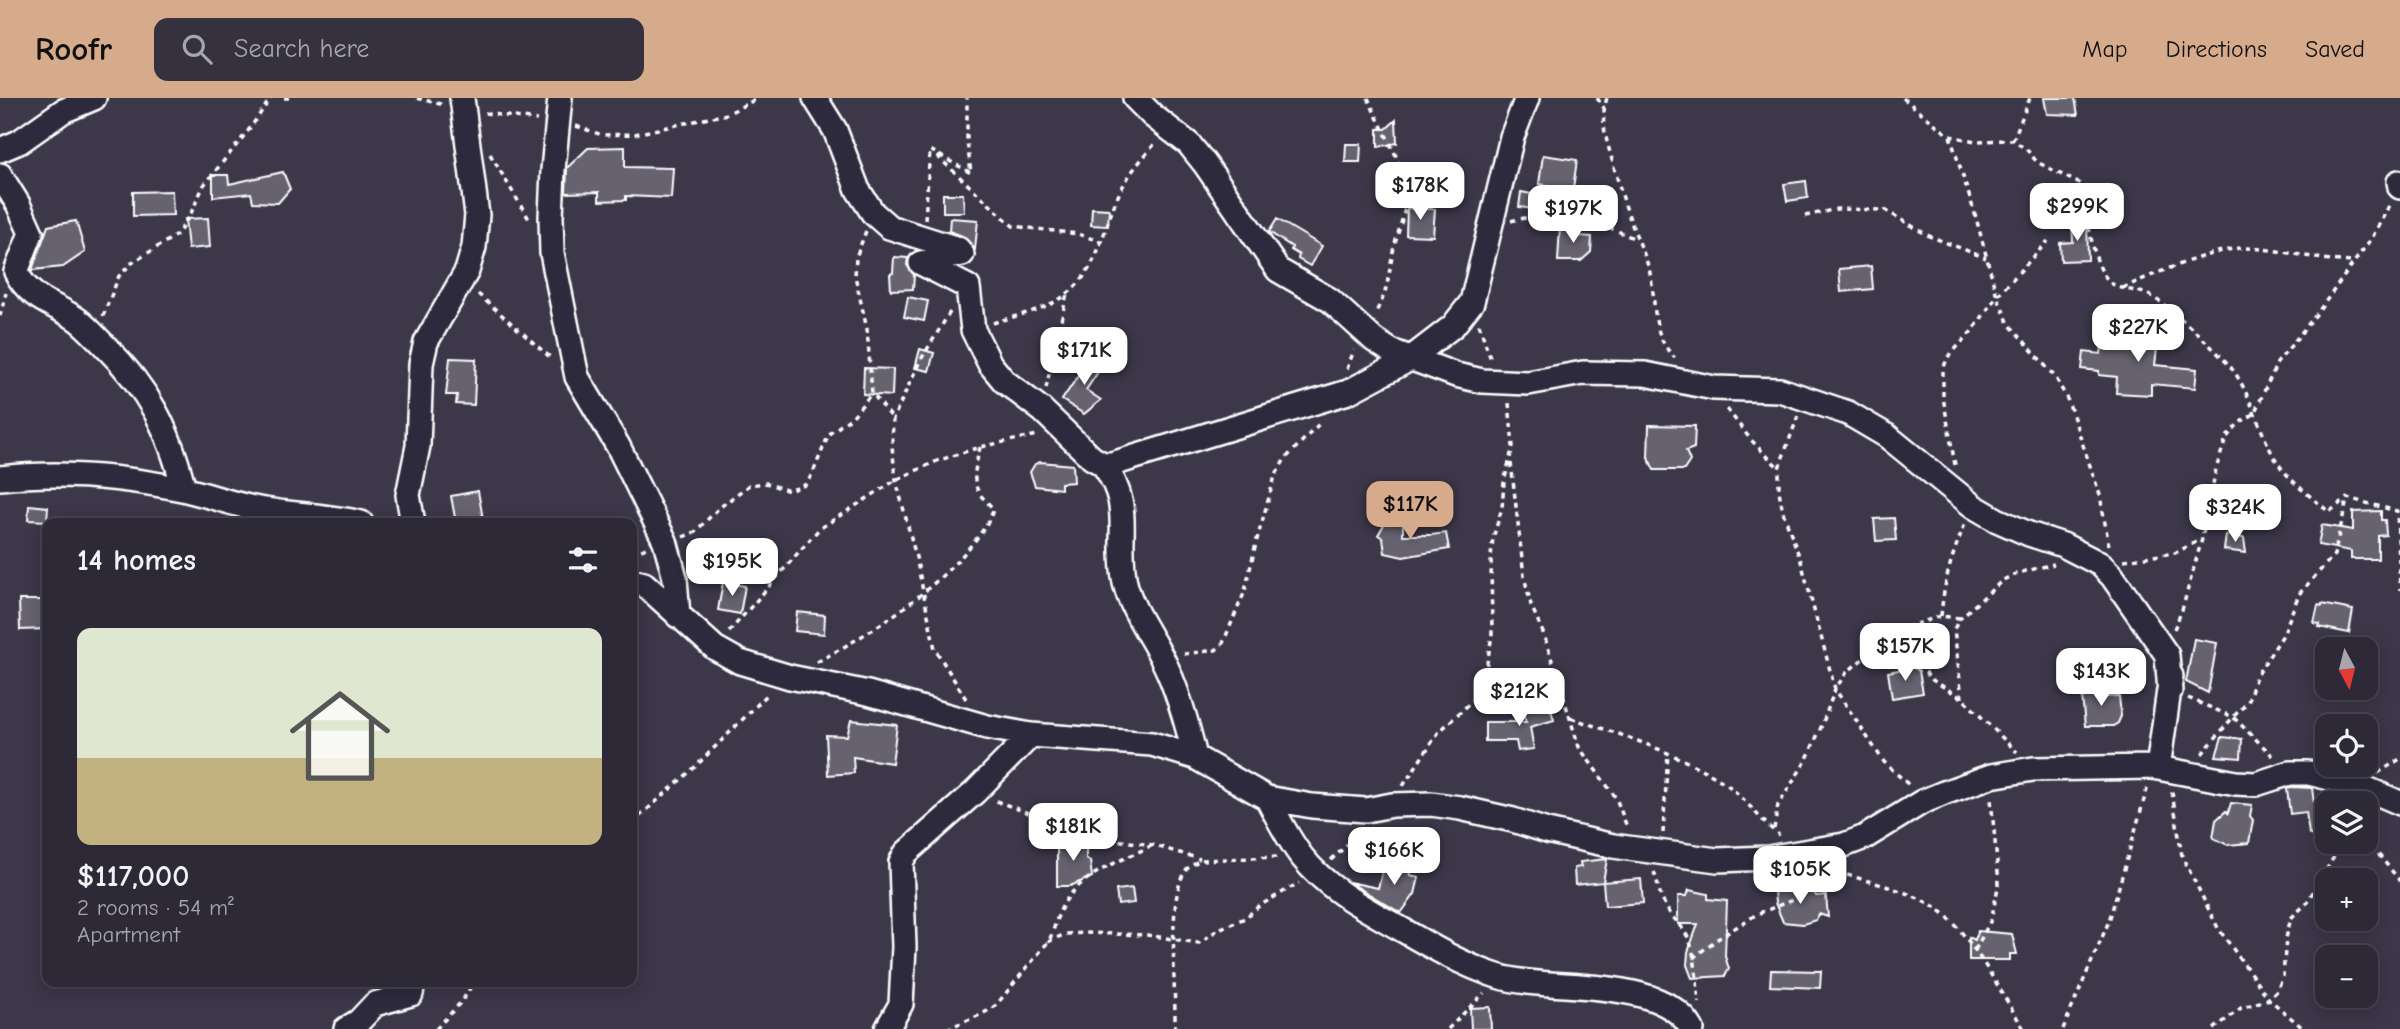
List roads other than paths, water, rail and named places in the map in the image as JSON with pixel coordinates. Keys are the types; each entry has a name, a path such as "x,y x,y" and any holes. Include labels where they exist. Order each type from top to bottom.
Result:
{"street":[{"path":"0,150 19,142 63,111 94,98"},
{"path":"560,98 551,217 552,253 577,377 618,446 665,541 675,578 678,616"},
{"path":"815,98 835,130 858,190 873,213 889,227 957,248 962,254 921,263 968,287 973,330 990,364 1004,381 1064,429 1092,458 1103,464 1114,479 1121,495 1121,550 1125,581 1132,604 1163,659 1175,688 1195,757"},
{"path":"1135,98 1189,144 1278,270 1330,300 1391,351 1457,375 1482,381 1528,383 1583,373 1645,374 1714,388 1780,390 1831,405 1868,423 1966,500 2029,534 2063,545 2111,569 2169,659 2170,691 2165,769"},
{"path":"1103,464 1122,462 1348,392 1410,359 1453,326 1472,302 1512,136 1527,98"},
{"path":"412,518 408,495 418,446 421,364 426,342 467,271 474,247 477,215 462,104"},
{"path":"0,175 18,204 31,233 16,272 21,281 37,298 75,318 92,331 127,369 150,399 167,435 184,489"},
{"path":"0,478 87,477 133,481 184,489 264,510 332,518"},
{"path":"637,582 644,584 715,648 740,662 790,677 868,693 987,727 1031,735 1152,744 1195,757 1267,798 1366,810 1392,805 1431,803 1580,839 1717,860 1768,858 1844,845 1865,836 1922,802 1991,776 2033,769 2165,769 2236,783 2256,784 2290,773 2309,773 2331,777 2400,803"},
{"path":"887,1029 901,1004 904,947 901,862 905,853 975,792 1031,735"},
{"path":"1267,798 1309,865 1338,893 1475,968 1501,977 1603,989 1659,1001 1673,1007 1685,1018 1695,1019"},
{"path":"346,1029 359,1021 375,1004 411,994 412,987"}]}
